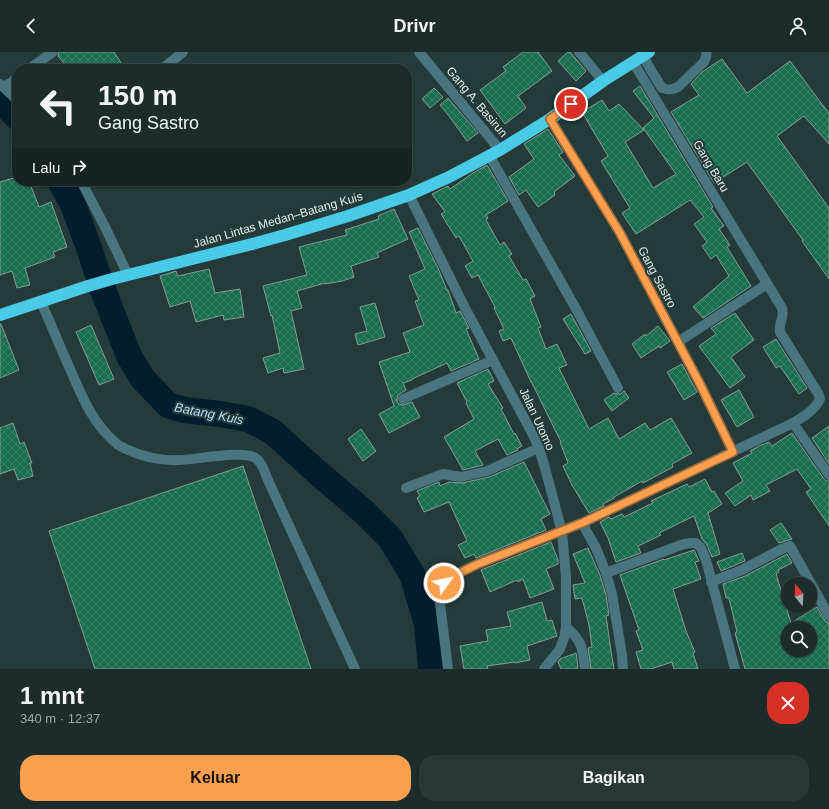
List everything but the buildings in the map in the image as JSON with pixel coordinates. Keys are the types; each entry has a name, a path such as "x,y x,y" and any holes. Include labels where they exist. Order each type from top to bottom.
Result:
{"highway":[{"name":"Jalan Lintas Medan–Batang Kuis","path":"0,315 112,279 285,235 348,216 409,195 450,177 550,119 604,81 642,57"}],"street":[{"path":"36,64 53,52"},
{"path":"168,64 183,52"},
{"name":"Gang A. Basirun","path":"419,52 494,152 618,388"},
{"path":"579,52 604,81"},
{"path":"642,57 662,88 669,90 678,87 704,62 706,52"},
{"name":"Gang Baru","path":"642,57 767,284 782,308 784,313 779,328 780,332 820,395 819,401 815,407 793,423"},
{"path":"12,80 2,85 12,95"},
{"name":"Gang Sastro","path":"550,119 620,233 700,384 733,452"},
{"path":"84,186 128,275"},
{"name":"Jalan Utomo","path":"409,195 464,306 532,433 539,448 545,468 562,532 566,577 566,627 560,649 544,669"},
{"path":"678,342 767,284"},
{"path":"41,302 86,407 116,444 135,453 158,459 179,460 242,455 252,456 257,459 268,478 355,669"},
{"path":"403,399 493,360"},
{"path":"448,669 440,603 444,583 451,577 478,564 582,523 793,423 829,475"},
{"path":"406,488 441,475 446,474 461,477 487,471 539,448"},
{"path":"582,523 596,548 606,573 612,594 623,669"},
{"path":"606,573 684,544 694,542 701,548 706,560 736,669"},
{"path":"711,582 742,570 782,548 790,546 829,616"},
{"path":"566,627 578,639 585,669"}],"waterway":[{"name":"Batang Kuis","path":"0,99 12,112"},
{"name":"Batang Kuis","path":"63,186 72,202 103,290 129,356 143,379 168,405 184,410 248,419 273,432 364,512 390,538 412,574 427,624 431,669"}],"route":[{"path":"444,583 451,577 478,564 562,532 733,452 700,384 620,233 550,119 571,104"}]}
